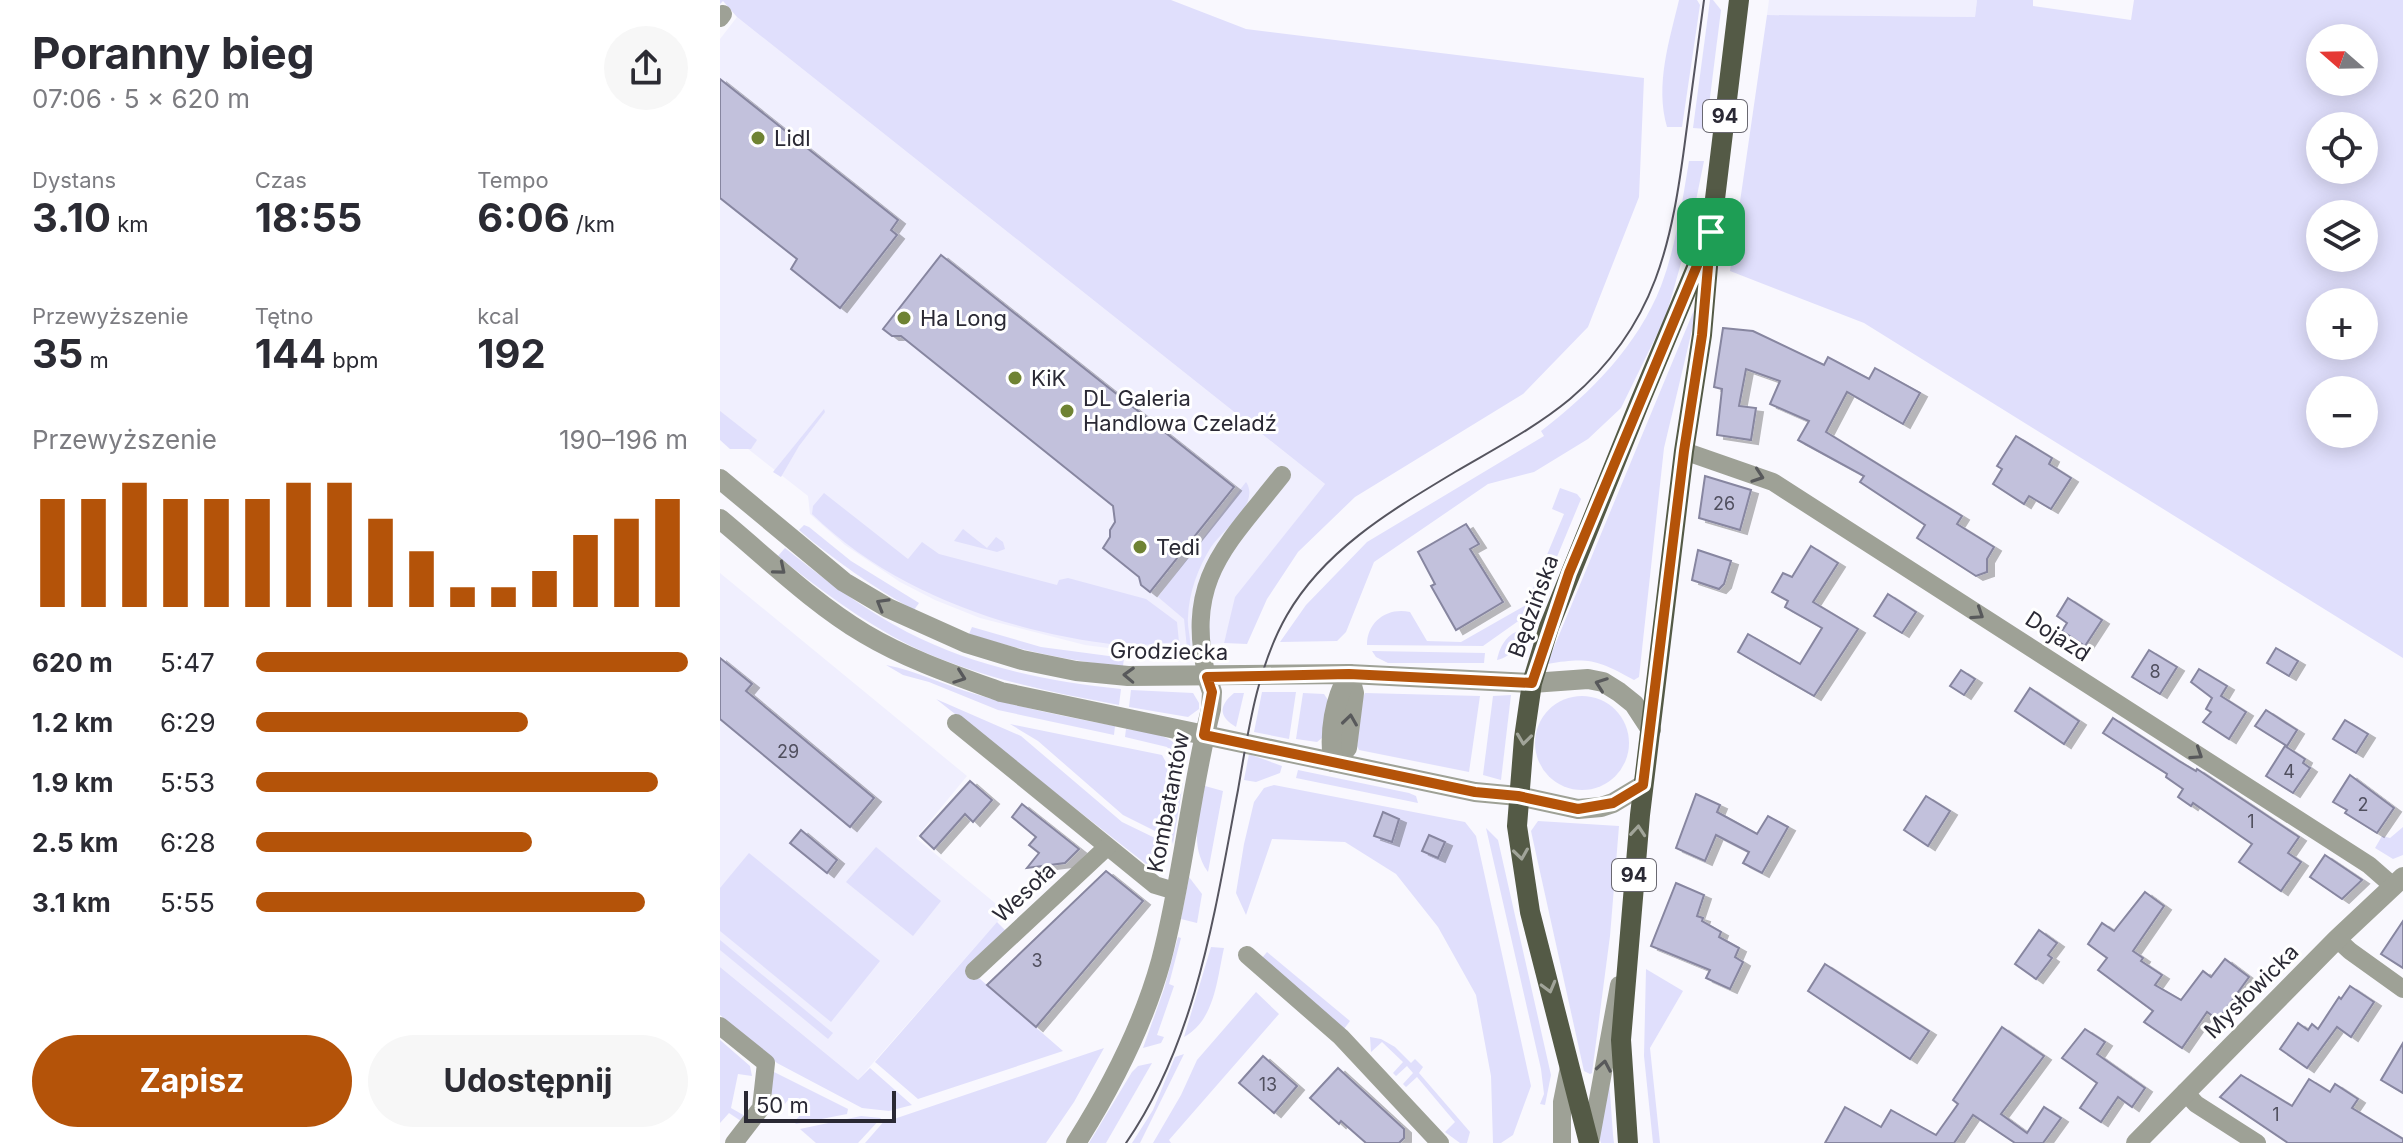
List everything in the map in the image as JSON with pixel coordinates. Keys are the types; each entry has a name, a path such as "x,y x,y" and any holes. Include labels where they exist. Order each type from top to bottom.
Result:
{"main road":[{"name":"Będzińska","path":"1651,730 1684,451 1702,335 1739,0"},
{"name":"Będzińska","path":"1590,1143 1530,912 1517,826 1532,683 1569,573 1711,232"},
{"name":"94","path":"1643,785 1651,730"},
{"name":"Będzińska","path":"1626,965 1643,785"},
{"name":"94","path":"1626,965 1621,1040 1628,1143"}],"street":[{"name":"Dojazd","path":"1684,451 1773,482 2398,881"},
{"name":"Kombatantów","path":"1076,1143 1126,1055 1160,963 1212,692 1207,677 1200,614 1211,569 1282,475"},
{"name":"Grodziecka","path":"720,479 844,582 888,608 966,643 1022,660 1076,671 1128,676 1349,674 1532,683 1571,679 1603,682 1634,704 1651,730"},
{"path":"720,519 824,605 863,633 929,666 1001,692 1475,792 1518,796 1578,809 1613,803 1643,785"},
{"path":"1333,762 1331,745 1338,693 1349,674"},
{"path":"956,723 1155,885 1175,891"},
{"name":"Wesoła","path":"974,971 1107,847"},
{"name":"Mysłowicka","path":"2136,1143 2398,881"},
{"path":"2337,939 2403,989"},
{"path":"1247,955 1341,1037 1440,1143"},
{"name":"Będzińska","path":"1590,1143 1615,998 1626,965"},
{"path":"720,1026 766,1063 761,1108 734,1143"},
{"name":"Będzińska","path":"1562,1143 1562,1102 1569,1064"},
{"path":"2185,1092 2196,1104 2257,1143"}],"shaded area":[{"path":"720,0 1171,0 1246,29 1644,78 1639,197 1588,327 1523,394 1355,497 1298,552 1267,599 1247,644 1224,643 1235,597 1325,484 737,17 723,1 720,4"},
{"path":"1679,0 1697,0 1700,5 1682,127 1667,127 1663,79"},
{"path":"1710,0 1721,10 1706,129 1693,128"},
{"path":"1769,0 1977,0 1975,17 1767,15"},
{"path":"1977,0 2033,0 2033,6 2131,20 2134,0 2403,0 2403,658 1864,323 1730,271 1767,15 1975,17"},
{"path":"737,17 1325,484 1236,597 1224,643 1133,651 1085,645 980,618 935,600 900,582 845,545 810,514 808,496 720,427 720,39"},
{"path":"1689,161 1704,161 1689,235 1666,316 1621,408 1588,439 1534,472 1488,484 1374,562 1346,632 1337,641 1280,642 1306,605 1367,542 1544,436 1541,431 1578,401 1611,366 1640,328 1661,286 1675,240"},
{"path":"1694,310 1693,326 1664,448 1639,677 1634,680 1592,662 1547,664"},
{"path":"824,409 825,412 799,446 781,477 773,472"},
{"path":"720,411 757,440 751,449 730,449 720,440"},
{"path":"1246,482 1249,490 1244,508 1211,547 1195,580 1188,621 1190,648 1187,648 1184,619 1158,597"},
{"path":"1560,488 1577,494 1581,499 1532,617 1524,617 1483,646 1367,645 1375,623 1394,612 1410,612 1427,641 1461,642 1526,605 1564,514 1552,509"},
{"path":"824,493 908,559 922,542 939,554 1057,585 1059,580 1068,578 1146,599 1177,622 1179,642 1125,645 1077,639 1035,630 954,604 878,566 812,514 813,506"},
{"path":"804,525 851,561 919,603 914,610 826,552 799,530"},
{"path":"963,529 987,548 996,537 1003,542 1005,549 997,552 954,541"},
{"path":"785,548 859,603 932,644 1011,671 1121,689 1119,705 987,675 911,646 859,616 794,569 778,556"},
{"path":"720,573 967,776 916,838 1006,912 858,1080 720,967"},
{"path":"972,627 1041,647 1124,658 1123,666 1064,658 1007,645 969,634"},
{"path":"1526,629 1515,649 1497,660 1506,639"},
{"path":"1372,651 1485,653 1484,663 1388,663"},
{"path":"886,665 992,699 1115,726 1114,735 998,710 929,682 903,675"},
{"path":"1131,690 1193,693 1199,709 1188,717 1129,707"},
{"path":"1262,692 1296,692 1289,739 1254,732"},
{"path":"1234,693 1244,693 1236,727 1226,719 1223,711 1225,702"},
{"path":"1303,693 1324,694 1328,700 1322,738 1317,742 1296,739"},
{"path":"1365,693 1480,696 1469,772 1359,750 1357,746"},
{"path":"1511,695 1501,780 1483,775 1493,696"},
{"path":"1582,696 1600,700 1615,710 1625,725 1629,743 1625,761 1615,776 1600,786 1582,790 1564,786 1549,776 1539,761 1535,743 1539,725 1549,710 1564,700"},
{"path":"936,699 1021,736 1122,822 1155,838 1159,849 1155,871"},
{"path":"1010,724 1162,755 1168,766 1157,832 1123,815 1038,741"},
{"path":"1126,729 1158,735 1174,743 1180,750 1184,771 1177,769 1176,758 1167,747 1125,737"},
{"path":"1249,754 1282,766 1280,773 1256,782 1244,780"},
{"path":"1298,770 1409,793 1416,796 1418,803 1296,778"},
{"path":"1175,783 1183,783 1173,844 1167,825"},
{"path":"1274,785 1465,822 1476,836 1531,1086 1513,1135 1501,1143 1493,1143 1491,1076 1476,995 1438,927 1396,874 1345,842 1272,839 1246,915 1236,893 1244,844 1254,802 1264,788"},
{"path":"1205,786 1223,791 1208,872 1197,841"},
{"path":"1538,821 1619,826 1610,936 1590,1074 1584,1071 1531,831"},
{"path":"2403,827 2403,855 2393,859 2375,848 2382,836 2390,838"},
{"path":"1486,828 1498,840 1551,1075 1545,1105 1540,1104 1544,1094 1541,1069"},
{"path":"876,847 941,901 913,936 846,882"},
{"path":"749,853 880,961 831,1022 720,931 720,888"},
{"path":"1189,877 1202,894 1197,923 1181,919"},
{"path":"997,922 1006,931 972,972 1063,1051 918,1099 875,1062"},
{"path":"1178,937 1181,938 1169,984 1174,986 1157,1035 1164,1037 1161,1043 1143,1048 1164,989"},
{"path":"720,940 833,1033 828,1039 720,950"},
{"path":"1211,947 1224,948 1213,998 1202,1020 1184,1037"},
{"path":"1267,952 1350,1021 1344,1029 1262,958"},
{"path":"720,967 858,1080 870,1068 912,1105 889,1111 862,1108 777,1063 720,1015"},
{"path":"1646,969 1683,991 1650,1048 1660,1143 1653,1143 1644,1056"},
{"path":"1256,992 1279,1014 1169,1140 1171,1143 1153,1143 1197,1060"},
{"path":"1370,1037 1381,1039 1395,1047 1411,1063 1415,1059 1423,1067 1419,1073 1470,1132 1467,1143 1460,1143 1445,1132 1455,1122 1417,1077 1406,1087 1403,1084 1413,1073 1407,1066 1396,1076 1393,1073 1403,1062 1382,1042 1371,1052"},
{"path":"720,1040 750,1066 752,1076 738,1074 731,1108 745,1116 741,1121 729,1113 720,1123"},
{"path":"1104,1048 1074,1102 1046,1143 865,1143 886,1119 894,1119"},
{"path":"1607,1051 1614,1143 1601,1143 1598,1133"},
{"path":"1184,1054 1140,1143 1132,1143 1153,1110 1175,1057"},
{"path":"1152,1063 1106,1143 1089,1143 1132,1072 1138,1066"},
{"path":"772,1071 848,1109 847,1114 796,1124 794,1122 803,1112 788,1100 780,1110 770,1091"},
{"path":"861,1116 881,1118 858,1143 816,1143 800,1129"}],"building":[{"name":"Lidl","path":"720,79 898,220 891,230 897,235 840,308 791,269 797,259 720,198"},
{"name":"DL Galeria Handlowa Czeladź","path":"941,255 1234,487 1150,592 1141,585 1139,577 1103,548 1115,522 1113,506 901,336 892,336 883,329"},
{"path":"1723,328 1753,331 1824,365 1828,357 1869,379 1875,368 1920,393 1903,424 1847,392 1826,432 1962,516 1957,524 1994,547 1987,559 1987,572 1976,576 1917,538 1925,525 1860,482 1864,476 1798,440 1809,421 1770,404 1780,381 1746,369 1739,406 1756,408 1751,440 1717,435 1722,389 1714,387"},
{"path":"2016,436 2052,458 2049,464 2071,478 2051,509 2029,496 2024,504 1993,484 2002,469 1997,466"},
{"path":"1705,476 1751,490 1740,530 1699,518"},
{"path":"1466,524 1479,544 1470,549 1503,602 1456,630 1431,586 1435,584 1418,552"},
{"path":"1811,546 1838,563 1813,602 1858,629 1814,696 1738,652 1748,634 1800,664 1822,628 1785,607 1788,601 1772,592 1783,573 1792,577"},
{"path":"1698,550 1731,561 1724,584 1719,589 1692,580"},
{"path":"1888,594 1916,612 1902,633 1874,616"},
{"path":"2068,598 2102,620 2085,646 2062,631 2067,623 2057,616"},
{"path":"2276,648 2298,661 2289,676 2267,663"},
{"path":"2149,650 2177,667 2160,694 2132,677"},
{"path":"720,658 752,684 746,691 874,798 850,827 720,719"},
{"path":"2199,669 2227,686 2221,696 2246,712 2229,739 2203,722 2211,712 2206,709 2212,698 2191,682"},
{"path":"1961,670 1975,679 1964,695 1950,686"},
{"path":"2030,688 2079,721 2064,744 2015,711"},
{"path":"2266,710 2297,730 2287,746 2255,726"},
{"path":"2113,718 2299,837 2288,853 2301,862 2281,891 2239,862 2252,844 2193,803 2191,806 2178,797 2183,789 2166,777 2167,774 2103,733"},
{"path":"2345,720 2368,734 2356,753 2333,739"},
{"path":"2285,746 2305,759 2303,763 2310,768 2293,793 2266,776"},
{"path":"2350,775 2394,808 2377,833 2333,802"},
{"path":"970,781 992,800 973,822 965,814 934,849 920,836"},
{"path":"1696,794 1720,805 1717,812 1757,834 1768,816 1788,827 1762,873 1743,863 1749,852 1716,835 1705,861 1676,848"},
{"path":"1926,796 1950,811 1928,846 1904,830"},
{"path":"1022,804 1079,849 1065,863 1027,868 1039,853 1029,845 1036,837 1012,817"},
{"path":"1383,812 1399,819 1392,842 1374,836"},
{"path":"801,830 837,860 827,873 790,843"},
{"path":"1429,835 1445,842 1438,858 1422,851"},
{"path":"2325,855 2362,880 2342,899 2310,877"},
{"path":"1106,871 1143,901 1036,1027 987,985"},
{"path":"1676,883 1704,895 1697,916 1721,932 1719,937 1739,948 1735,957 1743,962 1730,989 1706,978 1710,970 1651,946"},
{"path":"2145,892 2164,906 2133,951 2143,958 2141,961 2162,975 2155,985 2181,1000 2203,971 2211,977 2225,959 2249,977 2218,1020 2207,1012 2182,1048 2144,1022 2153,1011 2098,970 2107,958 2088,944 2102,923 2114,931"},
{"path":"2403,921 2403,968 2381,954"},
{"path":"2039,930 2057,943 2048,955 2052,958 2036,979 2015,964"},
{"path":"1825,964 1929,1031 1910,1059 1808,991"},
{"path":"2350,986 2374,1002 2351,1037 2337,1027 2307,1068 2280,1049 2298,1023 2308,1030 2312,1024 2318,1029"},
{"path":"2002,1027 2044,1056 2001,1114 2027,1133 2044,1107 2061,1118 2043,1143 2015,1143 1973,1115 1954,1143 1825,1143 1845,1107 1881,1127 1891,1110 1936,1135 1958,1104 1953,1100"},
{"path":"2085,1029 2105,1042 2097,1054 2145,1088 2132,1107 2118,1097 2101,1122 2080,1108 2097,1083 2062,1058"},
{"path":"2403,1043 2403,1093 2381,1080"},
{"path":"1263,1056 1297,1086 1274,1113 1239,1083"},
{"path":"1338,1068 1404,1129 1404,1138 1399,1143 1366,1143 1310,1098"},
{"path":"2241,1075 2292,1106 2309,1079 2330,1092 2335,1084 2358,1099 2352,1108 2403,1139 2403,1143 2288,1143 2220,1097"}],"tram line":[{"path":"1126,1143 1150,1103 1187,1018 1221,881 1255,700 1268,656 1287,615 1320,570 1362,533 1408,501 1557,410 1599,371 1623,342 1641,311 1666,246 1681,173 1704,0"}],"place":[{"name":"Lidl","path":"758,138"},
{"name":"Ha Long","path":"904,318"},
{"name":"KiK","path":"1015,378"},
{"name":"DL Galeria Handlowa Czeladź","path":"1067,411"},
{"name":"Tedi","path":"1140,547"}],"route":[{"path":"1711,232 1702,335 1684,451 1643,785 1613,803 1578,809 1518,796 1475,792 1204,735 1212,692 1207,677 1349,674 1532,683 1569,573 1711,232"}]}
